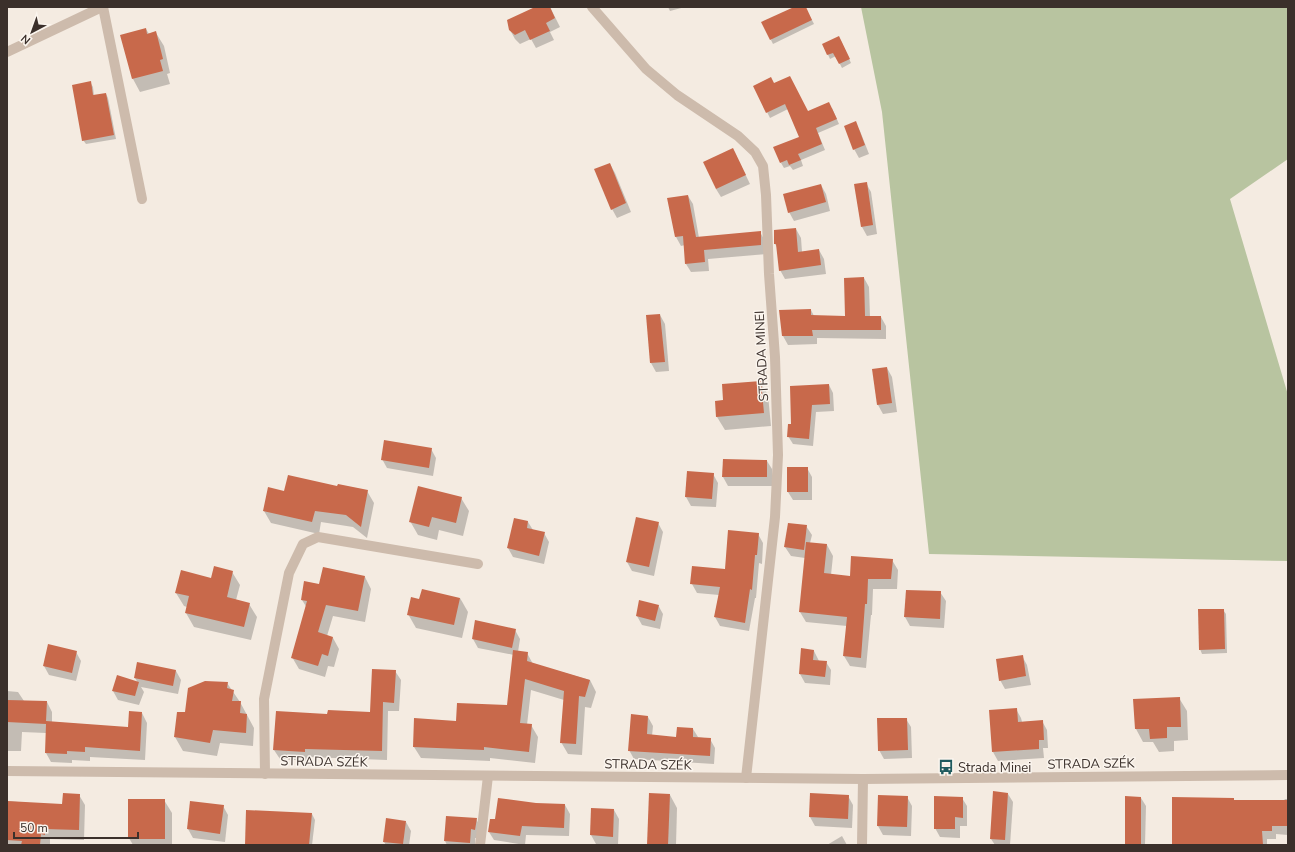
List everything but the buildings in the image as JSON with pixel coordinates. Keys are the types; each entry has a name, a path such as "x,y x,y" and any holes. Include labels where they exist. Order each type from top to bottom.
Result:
{"street":[{"path":"7,52 102,7 142,199"},
{"name":"STRADA MINEI","path":"592,7 646,69 677,95 738,136 755,152 763,166 775,357 778,455 776,517 746,778"},
{"path":"265,774 264,699 289,573 303,544 318,537 478,564"},
{"name":"STRADA SZÉK","path":"7,771 863,779 1288,775"},
{"path":"480,845 488,776"},
{"path":"862,845 863,779"}],"green space":[{"path":"861,7 1288,7 1288,159 1230,199 1288,395 1288,561 929,554 882,112"}],"place":[{"name":"Strada Minei","path":"946,767"}]}
